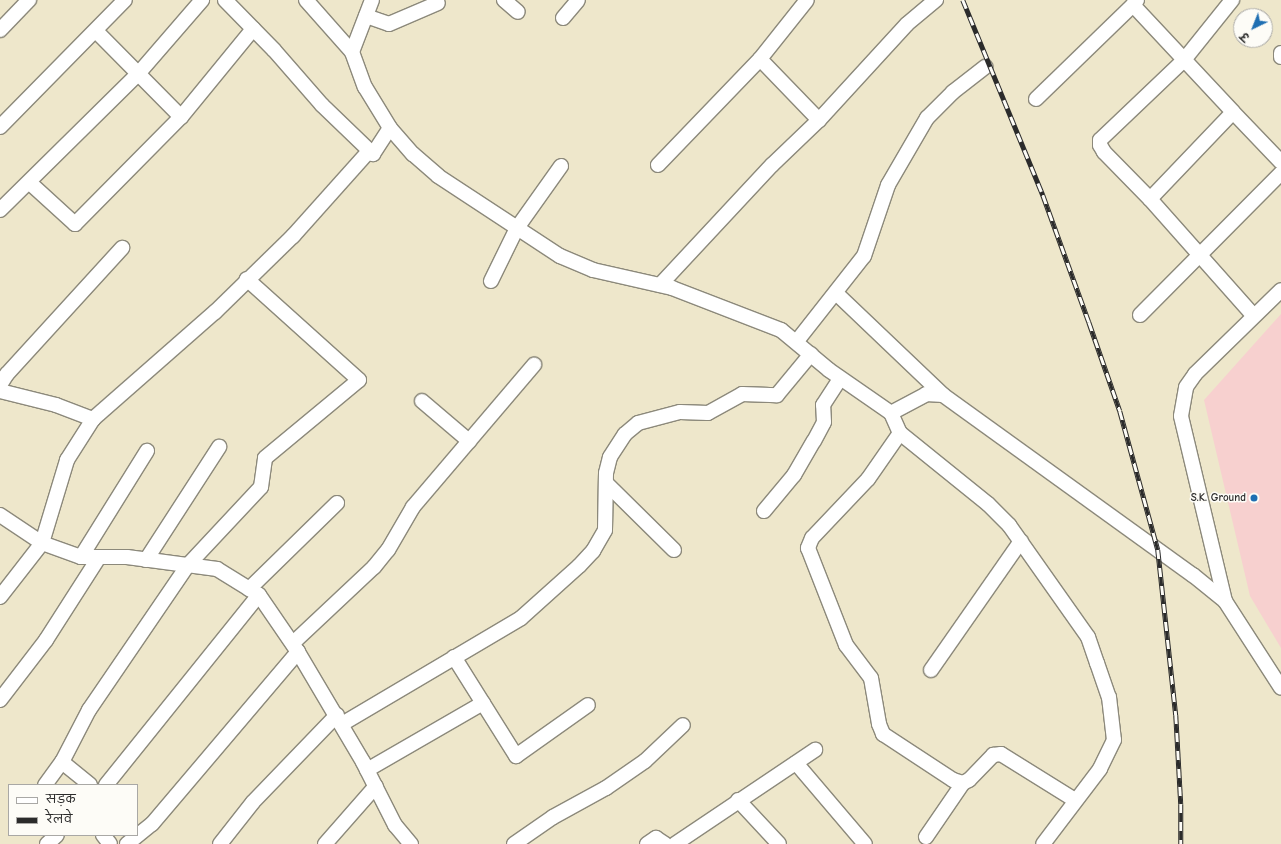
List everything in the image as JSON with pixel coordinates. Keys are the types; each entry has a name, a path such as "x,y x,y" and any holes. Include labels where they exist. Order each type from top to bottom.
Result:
{"street":[{"path":"0,30 29,0"},
{"path":"0,127 125,0"},
{"path":"0,210 30,183 138,74 202,0"},
{"path":"224,0 253,29 322,105 372,154 390,128"},
{"path":"306,0 352,52 365,87 390,128 413,154 438,176 560,256 593,270 660,285 782,330 840,378 891,413 900,433 988,504 1021,541 1088,637 1109,697 1114,740 1100,769 1043,844"},
{"path":"352,52 372,0"},
{"path":"504,0 518,12"},
{"path":"658,165 760,59 807,0"},
{"path":"660,285 772,165 819,120 907,24 936,0"},
{"path":"1232,0 1184,60 1100,140 1100,145 1104,152 1150,199 1253,315"},
{"path":"563,18 575,1"},
{"path":"366,16 389,24 438,3"},
{"path":"1036,99 1135,3 1184,60 1281,162"},
{"path":"30,183 75,224 181,117 253,29"},
{"path":"96,31 181,117"},
{"path":"760,59 819,120"},
{"path":"797,341 864,256 888,185 927,118 953,92 985,67"},
{"path":"1150,199 1233,112"},
{"path":"0,597 42,543 67,460 93,419 215,312 247,279 293,236 370,151"},
{"path":"490,281 517,228 561,166"},
{"path":"1140,315 1281,173"},
{"path":"0,385 7,374 122,248"},
{"path":"46,784 62,762 89,710 188,565 261,487 265,458 359,380 247,279"},
{"path":"1225,601 1181,416 1186,386 1195,374 1253,315 1281,290"},
{"path":"836,293 943,395 1193,574 1225,601 1281,688"},
{"path":"220,844 252,802 339,719 454,657 521,618 593,551 605,530 610,457 625,434 638,423 680,412 708,413 742,394 777,395 811,354"},
{"path":"138,835 152,824 296,647 374,567 388,550 413,507 534,365"},
{"path":"764,511 794,475 810,448 824,422 823,405 840,378"},
{"path":"0,391 56,405 93,419"},
{"path":"891,413 926,394 943,395"},
{"path":"422,401 469,441"},
{"path":"900,433 858,491 812,538 808,548 846,645 871,678 879,724 884,734 953,780 963,783"},
{"path":"146,560 219,447"},
{"path":"81,557 147,451"},
{"path":"607,484 674,550"},
{"path":"107,784 254,592 337,503"},
{"path":"0,515 42,543 81,557 146,560 217,569 254,592 296,647 339,719 376,786 395,825 411,844"},
{"path":"932,670 1021,541"},
{"path":"0,700 46,640 99,557"},
{"path":"454,657 516,756 588,705"},
{"path":"367,770 483,703"},
{"path":"514,844 639,766 684,725"},
{"path":"674,844 815,750"},
{"path":"926,837 963,783 969,780 993,755 1002,754 1075,800"},
{"path":"62,762 89,784"},
{"path":"796,763 865,844"},
{"path":"325,844 376,786"},
{"path":"738,800 779,844"},
{"path":"47,844 56,836"},
{"path":"127,844 137,836"},
{"path":"647,844 656,838 665,844"}],"shaded area":[{"name":"S.K. Ground","path":"1281,314 1281,648 1250,596 1204,400"}],"railway":[{"path":"963,0 1043,195 1089,322 1120,411 1158,550 1176,715 1181,804 1181,844"}],"place":[{"name":"S.K. Ground","path":"1254,498"}]}
